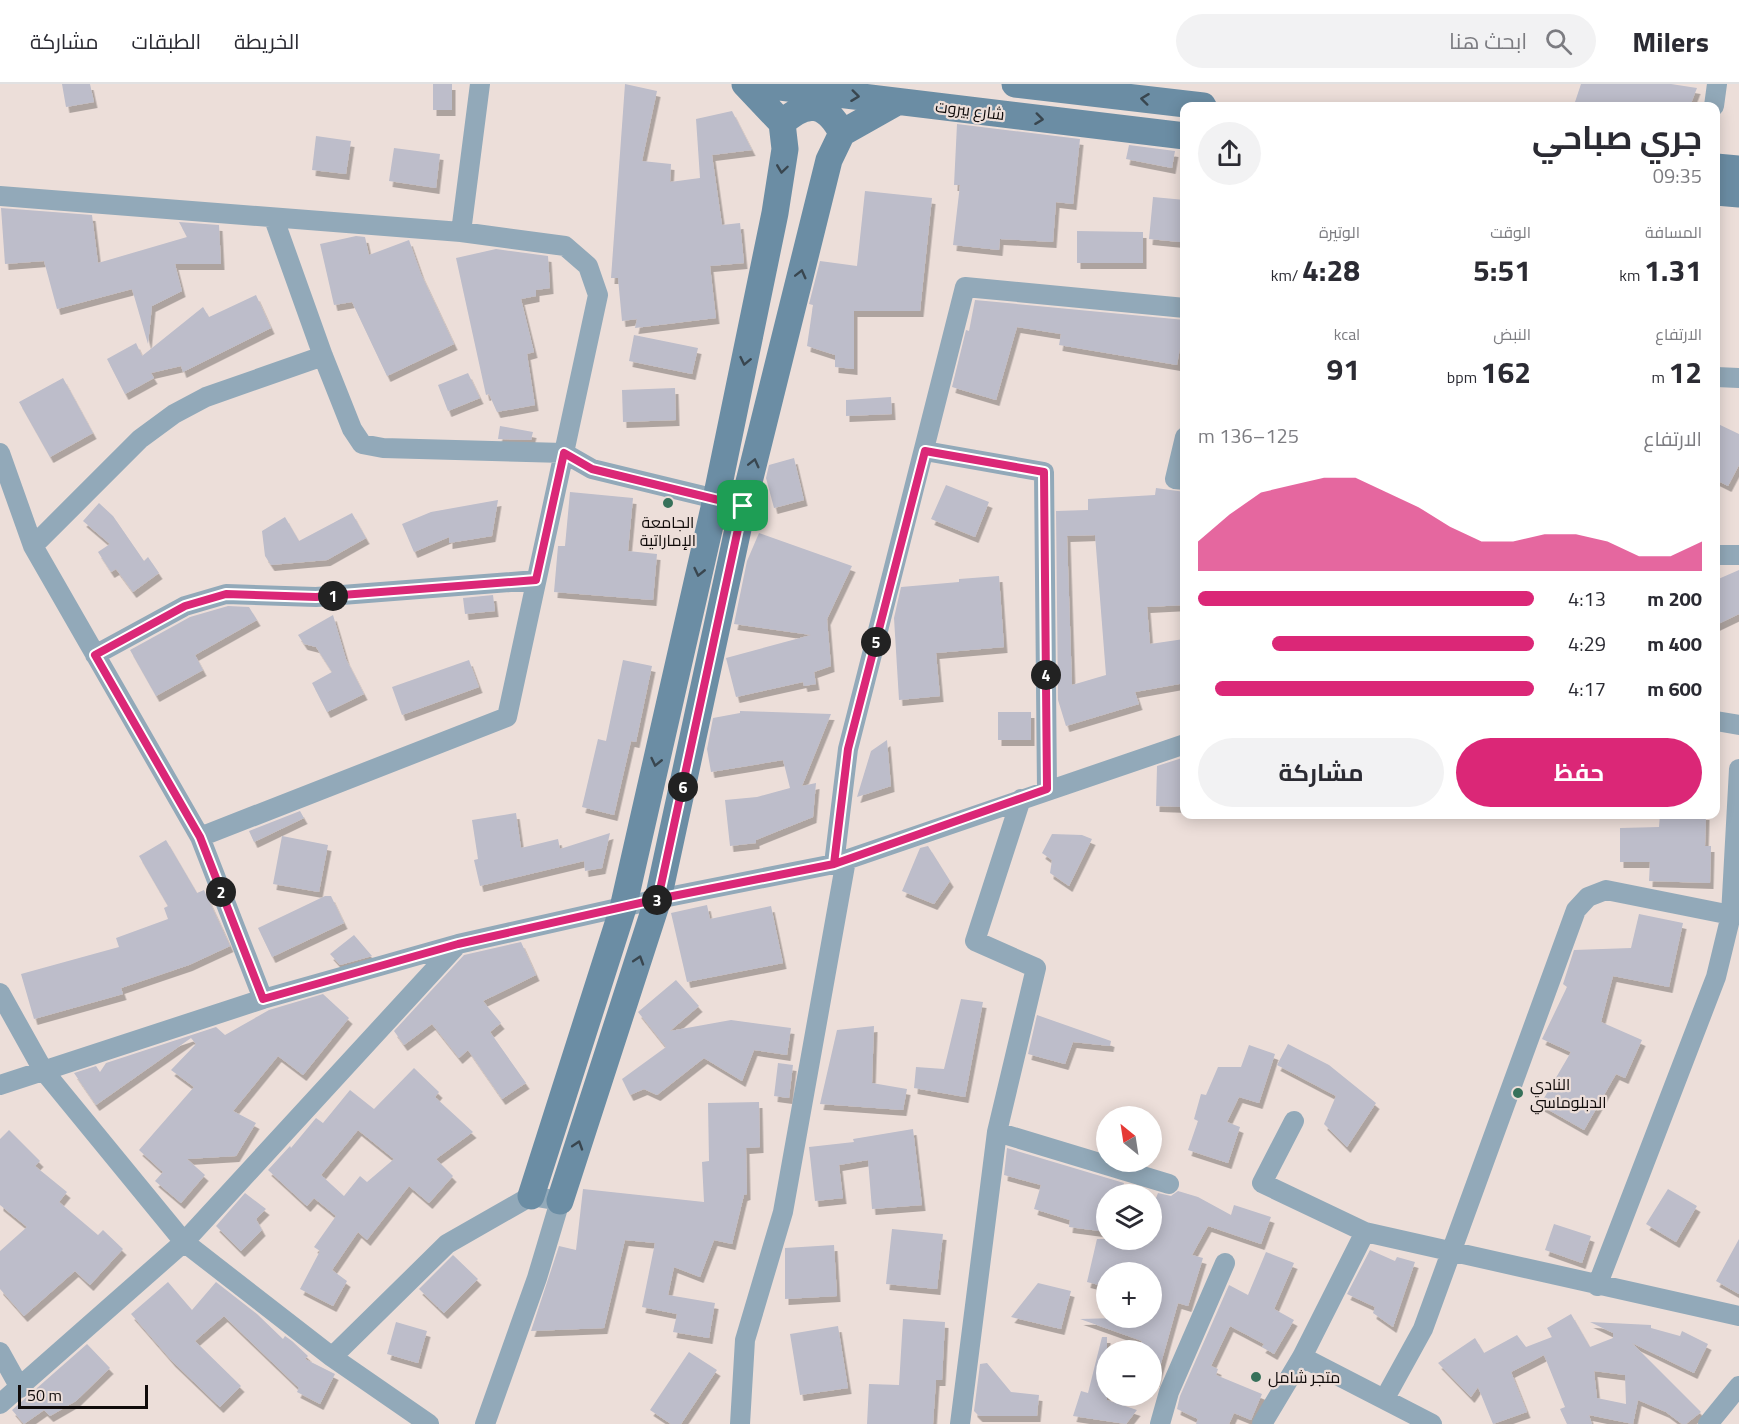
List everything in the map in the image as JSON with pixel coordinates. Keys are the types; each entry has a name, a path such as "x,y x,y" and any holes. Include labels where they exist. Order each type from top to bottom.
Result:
{"street":[{"path":"461,232 480,84"},
{"path":"531,1196 623,908 716,499 775,213 784,149 782,123 745,84"},
{"name":"شارع بيروت","path":"755,84 1180,135"},
{"name":"شارع بيروت","path":"1015,84 1180,103"},
{"path":"1715,102 1717,84"},
{"path":"484,1424 537,1278 658,899 743,506 829,160 842,133 897,102"},
{"path":"782,123 794,112 813,106 832,115 842,133"},
{"path":"1720,167 1739,169"},
{"path":"1720,192 1739,194"},
{"path":"0,196 461,232 566,246 588,266 598,295 507,717 200,837"},
{"path":"274,219 323,356 352,429 362,444 382,448 564,453 592,469 743,506"},
{"path":"740,1424 745,1340 783,1212 840,862 848,749 925,451 964,287 1180,308"},
{"path":"33,546 140,439 174,414 206,397 323,356"},
{"path":"1720,377 1739,378"},
{"path":"925,451 1044,472 1047,789"},
{"path":"0,453 33,546 200,837 263,999"},
{"path":"1180,458 1175,478 1180,479"},
{"path":"1720,555 1739,555"},
{"path":"95,655 185,606 226,594 316,597 536,580"},
{"path":"1720,722 1739,724"},
{"path":"0,1084 263,999 458,944 658,899 840,862 1047,789 1180,746"},
{"path":"1598,1286 1716,976 1731,915 1739,769"},
{"path":"960,1424 997,1132 1036,968 975,941 1021,799"},
{"path":"1385,1398 1423,1329 1576,910 1588,897 1606,890 1731,915"},
{"path":"0,1404 184,1242 458,944"},
{"path":"0,993 42,1070 184,1242 332,1357 429,1424"},
{"path":"1294,1121 1262,1183 1365,1232 1598,1286 1641,1292 1739,1316"},
{"path":"997,1132 1169,1184"},
{"path":"332,1357 447,1244 531,1196 560,1201"},
{"path":"1262,1424 1302,1357 1365,1232"},
{"path":"1160,1424 1169,1392 1225,1263"},
{"path":"0,1352 20,1388"},
{"path":"1302,1357 1432,1424"},
{"path":"1708,1424 1739,1386"}],"building":[{"path":"62,84 90,84 94,102 66,107"},
{"path":"433,84 452,84 452,110 433,110"},
{"path":"625,84 657,91 642,161 671,164 670,182 700,178 696,119 732,111 752,150 712,155 722,225 740,223 744,263 710,266 716,318 635,328 637,319 622,321 618,278 611,278"},
{"path":"1581,84 1671,84 1697,88 1692,102 1575,102"},
{"path":"957,124 1080,139 1073,204 1056,202 1053,242 1000,239 999,250 953,245 960,185 954,185"},
{"path":"316,136 351,141 346,174 312,170"},
{"path":"1129,145 1175,151 1172,168 1126,159"},
{"path":"394,148 440,154 436,188 389,181"},
{"path":"865,191 932,198 920,311 854,311 854,369 835,367 835,355 807,346 813,305 809,304 820,261 857,266"},
{"path":"1153,197 1180,200 1180,242 1149,239"},
{"path":"1,208 92,215 98,263 187,237 179,222 219,225 221,264 175,264 182,291 152,306 148,344 132,289 57,309 44,261 5,264"},
{"path":"1077,231 1143,232 1143,263 1077,263"},
{"path":"356,236 365,237 369,255 409,240 421,274 454,344 387,376 352,302 334,305 320,244"},
{"path":"496,249 548,256 550,288 536,290 536,296 521,299 534,352 527,354 535,405 497,412 489,394 486,395 456,258"},
{"path":"256,295 271,328 183,372 181,366 151,373 154,378 125,394 107,359 136,343 142,356 203,307 209,317"},
{"path":"975,300 1180,320 1180,348 1177,365 1059,345 1061,334 1017,327 996,400 952,387 966,330 969,331"},
{"path":"634,335 698,348 692,374 629,361"},
{"path":"468,373 480,398 448,411 438,385"},
{"path":"63,378 93,433 50,457 19,402"},
{"path":"675,388 676,420 623,422 622,390"},
{"path":"891,397 892,414 846,416 846,400"},
{"path":"1720,425 1739,434 1739,465 1728,486 1720,482"},
{"path":"500,426 533,432 531,440 498,439"},
{"path":"794,458 804,500 774,508 766,478 769,465"},
{"path":"946,485 989,502 975,537 931,519"},
{"path":"1156,488 1180,491 1180,605 1147,607 1150,644 1180,640 1180,684 1135,692 1139,704 1066,726 1058,700 1056,511 1088,510 1088,499 1155,495","holes":["1095,535 1106,675 1072,685 1067,536"]},
{"path":"570,492 633,498 628,551 657,554 653,600 554,592 558,546 565,546"},
{"path":"498,500 492,536 449,543 449,537 414,552 402,524 431,512"},
{"path":"99,503 113,516 144,561 148,557 159,573 133,592 116,569 111,572 98,552 110,544 83,521"},
{"path":"352,513 366,538 327,560 271,565 265,556 262,531 285,517 299,541"},
{"path":"759,533 852,566 827,619 831,666 814,672 816,684 804,686 803,682 736,697 726,658 811,635 734,624 747,561"},
{"path":"1739,570 1739,614 1720,623 1720,578"},
{"path":"999,576 1004,647 936,653 940,696 899,700 894,618 901,587"},
{"path":"493,595 495,611 465,614 463,598"},
{"path":"228,606 249,607 257,620 195,655 203,670 156,696 130,650 190,617"},
{"path":"333,615 346,659 364,694 327,712 312,683 332,672 316,647 304,644 298,635"},
{"path":"469,660 479,687 402,715 392,687"},
{"path":"623,660 652,666 636,742 631,741 614,815 582,807 598,739 606,741"},
{"path":"740,711 831,714 802,786 816,783 813,817 756,840 756,843 730,846 725,800 757,797 790,788 783,760 711,772 707,749 713,718 740,713"},
{"path":"998,712 1031,712 1031,740 998,740"},
{"path":"887,740 891,786 857,797 871,751"},
{"path":"1180,759 1180,807 1156,806 1157,766"},
{"path":"300,811 304,818 254,842 249,831"},
{"path":"516,813 521,848 558,839 560,849 610,833 602,868 585,871 584,861 480,886 474,860 478,859 472,820"},
{"path":"1660,819 1706,819 1705,846 1711,846 1710,883 1649,881 1650,862 1620,862 1620,828 1659,827"},
{"path":"1052,834 1082,835 1092,839 1069,886 1050,873 1052,860 1042,853"},
{"path":"282,836 328,845 319,892 273,884"},
{"path":"166,840 197,893 204,890 230,946 189,965 121,988 123,994 34,1019 21,974 119,947 116,938 168,919 164,908 168,906 139,856"},
{"path":"928,846 950,881 934,904 902,891 920,848"},
{"path":"325,896 331,896 344,923 272,957 258,928"},
{"path":"707,905 710,919 771,906 783,963 687,982 671,913"},
{"path":"1639,914 1683,923 1669,987 1613,976 1601,1022 1642,1040 1625,1078 1616,1074 1584,1130 1540,1105 1571,1052 1542,1039 1567,987 1563,984 1574,950 1631,948"},
{"path":"354,935 372,956 340,965 330,954"},
{"path":"521,942 536,975 483,1001 501,1023 490,1032 526,1083 502,1099 468,1050 459,1058 432,1024 404,1045 394,1031 464,955"},
{"path":"676,980 699,1006 670,1031 731,1020 791,1028 787,1055 754,1050 742,1081 704,1058 657,1095 644,1089 630,1095 622,1079 666,1047 638,1012"},
{"path":"323,994 349,1018 303,1075 278,1056 233,1111 256,1123 236,1156 187,1159 205,1175 181,1203 155,1181 163,1172 139,1150 194,1087 171,1070 196,1044 191,1038 96,1105 74,1073 96,1066 100,1072 106,1063 216,1027 225,1035 269,1010"},
{"path":"961,999 983,1002 965,1097 914,1088 916,1067 944,1069"},
{"path":"1037,1015 1111,1041 1110,1046 1073,1042 1065,1064 1028,1054"},
{"path":"874,1026 872,1083 907,1089 903,1110 820,1104 837,1030"},
{"path":"1288,1044 1329,1065 1376,1103 1347,1147 1324,1124 1336,1096 1277,1065"},
{"path":"1249,1045 1275,1054 1259,1103 1239,1097 1227,1122 1240,1127 1228,1163 1188,1150 1198,1121 1194,1119 1201,1094 1206,1095 1218,1067 1241,1067"},
{"path":"778,1063 793,1065 789,1098 774,1096"},
{"path":"414,1068 439,1092 435,1097 473,1132 436,1159 453,1176 429,1203 409,1186 367,1240 358,1232 332,1270 347,1281 333,1306 300,1289 320,1251 314,1247 336,1216 314,1198 307,1206 268,1170 290,1146 291,1148 316,1118 323,1123 350,1090 374,1109","holes":["358,1130 394,1159 367,1182 360,1176 344,1196 321,1175"]},
{"path":"759,1102 760,1147 746,1148 747,1194 744,1195 732,1244 714,1240 700,1277 674,1267 668,1295 715,1303 709,1338 673,1332 677,1314 642,1307 655,1243 625,1240 604,1328 531,1331 559,1246 576,1250 583,1189 704,1202 702,1162 709,1161 708,1103"},
{"path":"913,1129 922,1205 872,1209 868,1160 839,1165 843,1198 815,1201 809,1147 854,1142 853,1139"},
{"path":"9,1130 40,1161 35,1166 67,1192 59,1202 98,1235 103,1230 123,1249 90,1285 75,1271 24,1316 0,1289 0,1251 27,1227 0,1205 0,1139"},
{"path":"1007,1148 1124,1183 1096,1184 1096,1231 1069,1227 1070,1220 1034,1209 1041,1185 1004,1175"},
{"path":"1668,1189 1697,1206 1676,1242 1646,1224"},
{"path":"1178,1191 1198,1197 1231,1215 1234,1205 1271,1217 1261,1244 1208,1226 1192,1255 1203,1258 1188,1306 1178,1303 1162,1360 1162,1340 1139,1340 1105,1328 1162,1328 1162,1262 1096,1262 1096,1284 1087,1282 1096,1243 1096,1250 1162,1250 1162,1194 1171,1196"},
{"path":"245,1193 266,1209 256,1219 262,1230 241,1251 216,1226"},
{"path":"1554,1224 1591,1236 1582,1263 1545,1250"},
{"path":"892,1229 943,1234 937,1289 886,1284"},
{"path":"1739,1239 1739,1294 1716,1281"},
{"path":"834,1245 837,1296 785,1299 785,1248"},
{"path":"1370,1250 1395,1261 1397,1257 1415,1262 1393,1327 1373,1313 1375,1307 1347,1294"},
{"path":"1266,1252 1294,1263 1274,1309 1294,1320 1274,1354 1262,1347 1264,1344 1230,1326 1211,1366 1218,1369 1216,1375 1262,1394 1251,1420 1234,1413 1229,1424 1196,1424 1198,1419 1177,1409 1180,1396 1229,1285 1248,1295"},
{"path":"453,1255 478,1279 444,1313 419,1289"},
{"path":"168,1282 192,1310 216,1282 257,1314 283,1339 285,1336 292,1341 308,1356 305,1359 335,1374 320,1404 297,1392 299,1388 224,1316 195,1341 241,1386 220,1407 172,1361 131,1314"},
{"path":"1038,1283 1071,1291 1061,1329 1011,1317"},
{"path":"1571,1314 1590,1347 1613,1338 1613,1333 1590,1322 1651,1325 1651,1328 1680,1336 1682,1331 1708,1344 1694,1373 1632,1343 1701,1412 1686,1424 1682,1424 1666,1412 1638,1400 1633,1424 1589,1415 1592,1424 1567,1424 1560,1409 1565,1407 1544,1355 1511,1372 1527,1412 1493,1424 1478,1387 1471,1397 1438,1363 1475,1338 1484,1353 1517,1335 1526,1347 1552,1337 1547,1328","holes":["1594,1371 1625,1375 1626,1404 1597,1398"]},
{"path":"903,1319 945,1322 942,1380 936,1380 933,1424 867,1424 869,1384 899,1385"},
{"path":"1080,1319 1096,1319 1096,1325"},
{"path":"396,1322 427,1331 418,1363 387,1354"},
{"path":"838,1326 848,1388 800,1395 790,1334"},
{"path":"87,1344 110,1368 76,1401 50,1416 44,1410 24,1424 12,1410"},
{"path":"689,1352 717,1370 681,1424 671,1424 650,1410"},
{"path":"1096,1361 1096,1406 1125,1406 1137,1410 1126,1424 1073,1416 1081,1391 1088,1393"},
{"path":"987,1363 1011,1392 1039,1395 1037,1416 979,1416 974,1411 980,1364"}],"place":[{"name":"الجامعة الإماراتية","path":"668,503"},
{"name":"النادي الدبلوماسي","path":"1518,1093"},
{"name":"متجر شامل","path":"1256,1377"}],"route":[{"path":"743,506 592,469 564,453 536,580 316,597 226,594 185,606 95,655 200,837 263,999 458,944 658,899 834,864 1047,789 1044,472 925,451 848,749 834,864 746,882 658,899 743,506"}]}
